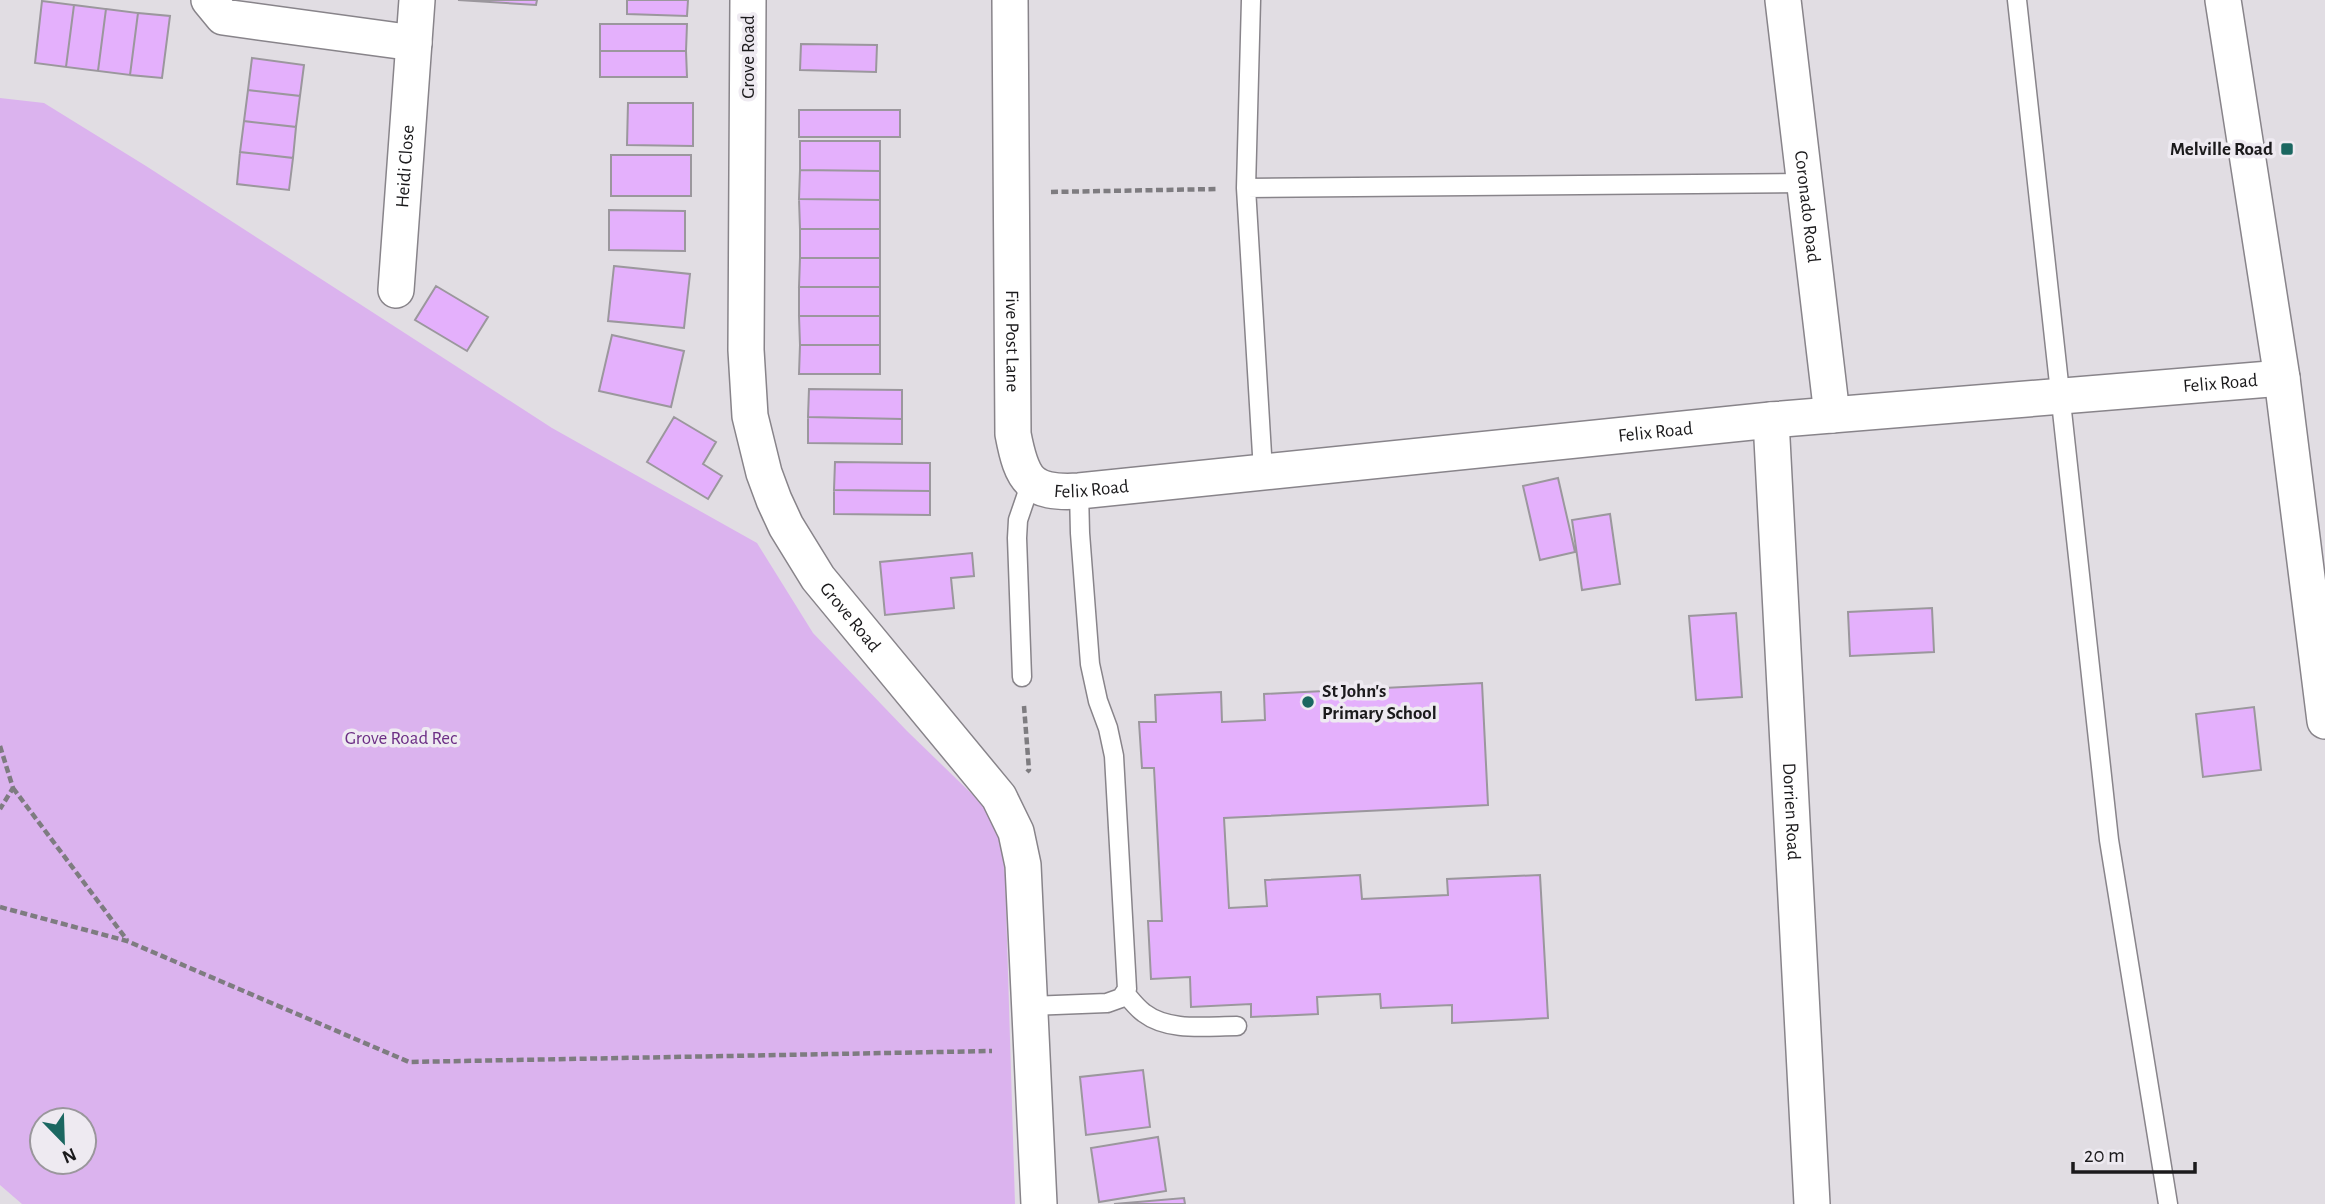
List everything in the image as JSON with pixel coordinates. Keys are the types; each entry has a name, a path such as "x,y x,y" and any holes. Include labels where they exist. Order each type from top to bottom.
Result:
{"street":[{"path":"209,0 223,17 414,43"},
{"name":"Heidi Close","path":"396,290 417,0"},
{"name":"Grove Road","path":"748,0 746,381 750,416 764,472 786,526 818,578 999,797 1016,832 1023,865 1039,1204"},
{"name":"Five Post Lane","path":"1010,0 1013,434 1017,453 1031,482"},
{"name":"Coronado Road","path":"1783,0 1832,415"},
{"path":"2223,0 2282,378 2325,721"},
{"name":"Felix Road","path":"1031,482 1043,490 1079,491 1771,420 2282,378"},
{"name":"Dorrien Road","path":"1771,420 1812,1204"}],"lane":[{"path":"1251,0 1247,188 1263,471"},
{"path":"2017,0 2109,840 2168,1204"},
{"path":"1247,188 1805,183"},
{"path":"1022,677 1017,538 1018,520 1031,482"},
{"path":"1030,1006 1107,1003 1121,998 1127,989 1114,755 1090,664 1079,491"},
{"path":"1125,993 1143,1013 1158,1021 1175,1026 1237,1026"}],"path":[{"path":"1011,192 1247,188"},
{"path":"999,797 1030,770 1022,677"},
{"path":"0,746 13,788 127,941"},
{"path":"0,809 13,788"},
{"path":"0,907 127,941 409,1062 1032,1050"}],"green space":[{"name":"Grove Road Rec","path":"0,98 44,103 552,428 757,543 813,633 973,795 991,816 1000,835 1005,874 1015,1204 22,1204 0,1185"}],"building":[{"path":"458,0 537,0 536,5"},
{"path":"627,0 688,0 687,16 627,14"},
{"path":"42,1 74,5 66,67 35,63"},
{"path":"74,5 106,9 98,71 66,67"},
{"path":"106,9 138,13 130,75 98,71"},
{"path":"138,13 170,16 162,78 130,75"},
{"path":"600,24 687,24 686,51 600,51"},
{"path":"801,44 877,45 876,72 800,70"},
{"path":"600,51 686,51 687,77 600,77"},
{"path":"252,58 304,65 300,96 248,90"},
{"path":"248,90 300,96 296,127 244,121"},
{"path":"628,103 693,103 693,146 627,145"},
{"path":"799,110 900,110 900,137 799,137"},
{"path":"244,121 296,127 293,158 240,152"},
{"path":"800,141 880,141 880,171 800,170"},
{"path":"240,152 293,158 289,190 237,184"},
{"path":"611,155 691,155 691,196 611,196"},
{"path":"800,170 880,171 880,200 799,199"},
{"path":"799,199 880,200 880,229 800,229"},
{"path":"609,210 685,211 685,251 609,250"},
{"path":"800,229 880,229 880,258 800,258"},
{"path":"800,258 880,258 880,287 799,287"},
{"path":"614,266 690,274 684,328 608,321"},
{"path":"436,286 488,317 467,351 415,320"},
{"path":"799,287 880,287 880,316 799,316"},
{"path":"799,316 880,316 880,345 800,345"},
{"path":"612,335 684,351 671,407 599,391"},
{"path":"800,345 880,345 880,374 799,374"},
{"path":"809,389 902,390 902,419 808,417"},
{"path":"674,417 716,442 703,464 722,476 708,499 647,462"},
{"path":"808,417 902,419 902,444 808,443"},
{"path":"835,462 930,463 930,491 834,490"},
{"path":"1558,478 1575,552 1540,560 1523,486"},
{"path":"834,490 930,491 930,515 834,514"},
{"path":"1610,514 1620,584 1582,590 1572,520"},
{"path":"972,553 974,576 951,578 954,608 885,615 880,562"},
{"path":"1932,608 1934,652 1850,656 1848,612"},
{"path":"1736,613 1742,697 1696,700 1689,616"},
{"path":"1482,683 1488,805 1224,818 1229,908 1267,906 1265,880 1360,875 1362,899 1448,895 1447,879 1540,875 1548,1018 1452,1023 1452,1005 1381,1008 1380,994 1317,997 1318,1014 1251,1017 1251,1004 1191,1007 1190,977 1151,979 1148,921 1162,921 1154,768 1142,768 1139,722 1156,722 1155,695 1221,692 1222,722 1265,720 1264,694"},
{"path":"2254,707 2261,770 2203,777 2196,714"},
{"path":"1143,1070 1150,1127 1086,1135 1080,1077"},
{"path":"1158,1137 1166,1191 1099,1202 1091,1148"},
{"path":"1184,1198 1185,1204 1114,1204"}],"place":[{"name":"Melville Road","path":"2287,149"},
{"name":"St John's Primary School","path":"1308,702"}]}
